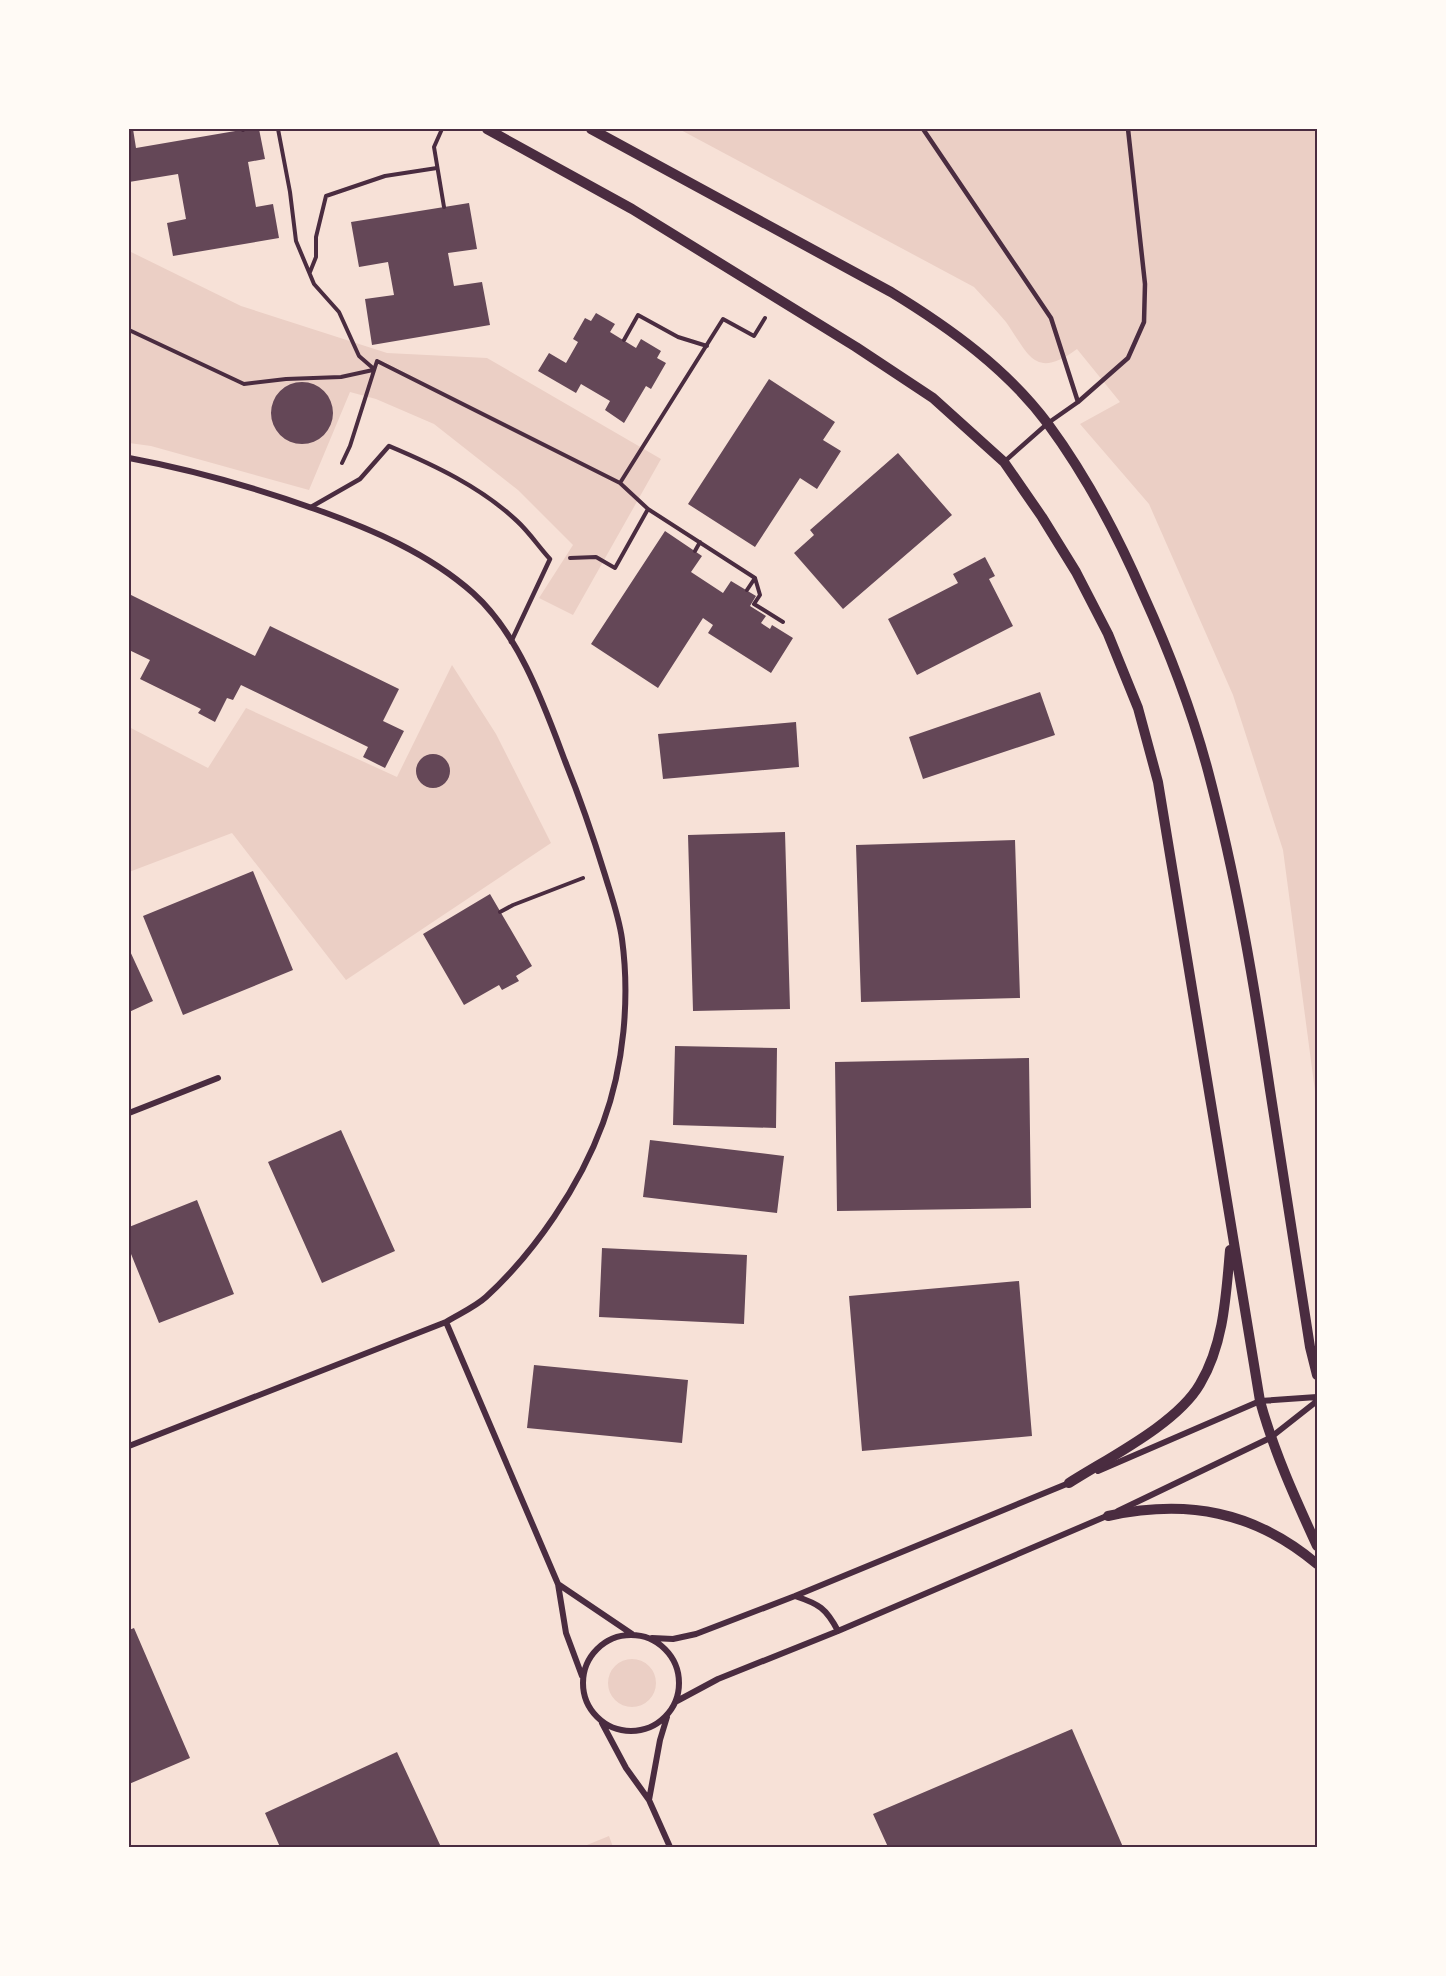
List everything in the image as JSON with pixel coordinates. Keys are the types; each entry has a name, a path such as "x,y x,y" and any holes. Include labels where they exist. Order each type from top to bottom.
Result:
{"street":[{"path":"487,129 632,209 866,353 933,398 1004,462 1076,572 1103,624 1138,708 1150,745 1173,860 1260,1401 1270,1438 1317,1546"},
{"path":"591,129 891,292 934,318 973,347 1007,378 1047,423 1093,491 1124,551 1183,690 1208,771 1228,852 1255,988 1310,1347 1317,1375"},
{"path":"129,458 232,480 350,521 429,560 456,578 496,617 512,642 550,720 583,806 622,938 624,1008 622,1046 615,1083 603,1124 583,1167 556,1214 526,1255 484,1299 446,1322 129,1446"},
{"path":"129,1113 218,1077"},
{"path":"1069,1483 1152,1430 1187,1400 1200,1385 1218,1342 1225,1305 1232,1235"},
{"path":"446,1322 558,1584 566,1633 582,1676 584,1695 591,1711 602,1722 617,1730 634,1732 653,1726 667,1717"},
{"path":"558,1584 633,1634 674,1639 696,1634 795,1596 1069,1483 1260,1401 1317,1399"},
{"path":"677,1701 718,1679 1108,1516 1270,1438 1317,1399"},
{"path":"1108,1516 1168,1508 1209,1511 1259,1527 1292,1545 1317,1564"},
{"path":"795,1596 818,1604 830,1616 838,1630"},
{"path":"582,1676 588,1661 597,1649 612,1638 633,1634"},
{"path":"649,1800 667,1717 677,1701 680,1681 676,1664 667,1649 652,1638"},
{"path":"602,1722 626,1768 649,1800 670,1847"}],"lane":[{"path":"923,129 1051,318 1078,402"},
{"path":"1004,462 1047,423 1078,402 1128,358 1144,322 1145,284 1128,129"},
{"path":"311,507 360,479 390,446 430,464 475,490 517,521 550,559 512,642"}],"path":[{"path":"278,129 290,192 296,241 314,284 339,312 363,362 374,369"},
{"path":"442,129 434,147 444,207"},
{"path":"309,273 316,257 316,237 326,196 385,176 437,168"},
{"path":"624,340 638,315 678,336 707,346"},
{"path":"620,483 723,319 754,336 756,332"},
{"path":"129,330 244,384 341,376 374,369"},
{"path":"347,454 377,361 620,483 648,509 755,578 759,595 754,604 783,622"},
{"path":"596,557 615,568 648,509"},
{"path":"695,551 700,542"},
{"path":"747,590 755,578"},
{"path":"500,912 513,904 603,870"}],"shaded area":[{"path":"679,129 1317,129 1317,1106 1283,850 1233,695 1149,504 1080,424 1120,402 1077,349 1051,363 1041,363 1027,353 1006,322 974,287"},
{"path":"129,251 241,306 387,353 487,358 661,459 573,615 539,598 573,545 518,490 434,424 376,399 350,392 309,490 151,446 129,443"},
{"path":"452,665 496,734 551,843 346,980 232,833 129,872 129,727 208,768 246,708 397,777"},
{"path":"627,1659 637,1659 649,1666 656,1678 656,1688 649,1700 637,1707 627,1707 612,1696 608,1688 608,1678 619,1663"},
{"path":"609,1836 613,1847 582,1847"}],"building":[{"path":"129,129 133,129 136,148 247,129 259,129 265,159 248,162 256,207 273,204 279,238 173,256 167,223 186,219 178,174 129,182"},
{"path":"469,203 477,249 448,253 454,286 482,282 490,325 372,345 365,299 394,295 388,262 359,267 351,222"},
{"path":"596,313 615,324 610,332 636,348 641,339 661,351 657,358 666,363 651,389 646,386 624,423 605,410 610,401 581,384 576,393 538,371 549,353 566,363 578,342 573,339 585,318 591,321"},
{"path":"769,379 835,422 823,440 841,451 817,489 800,478 755,547 688,504"},
{"path":"302,382 319,387 324,391 328,396 333,413 328,430 324,435 319,439 302,444 285,439 280,435 276,430 271,413 276,396 280,391 285,387"},
{"path":"898,453 952,515 843,609 794,553 814,535 810,530"},
{"path":"665,531 702,556 691,572 723,593 731,581 756,596 750,606 766,616 761,623 770,629 772,625 793,638 771,673 708,633 713,625 703,618 658,688 591,644"},
{"path":"985,557 995,576 989,579 1013,626 917,675 888,619 958,583 953,574"},
{"path":"129,594 255,656 270,626 399,689 383,721 404,731 385,768 363,757 368,747 241,685 233,700 227,698 215,722 198,713 201,709 140,679 150,660 129,650"},
{"path":"1040,692 1055,735 923,779 909,737"},
{"path":"796,722 799,767 663,779 658,734"},
{"path":"433,754 445,759 450,771 445,783 433,788 421,783 416,771 421,759"},
{"path":"785,832 790,1009 693,1011 688,835"},
{"path":"1015,840 1020,998 861,1002 856,845"},
{"path":"253,871 293,970 183,1015 143,916"},
{"path":"490,894 532,966 516,976 519,981 502,990 499,985 464,1005 423,934"},
{"path":"129,949 153,1001 129,1012"},
{"path":"675,1046 777,1048 776,1128 673,1125"},
{"path":"1029,1058 1031,1208 837,1211 835,1062"},
{"path":"341,1130 395,1251 322,1283 268,1162"},
{"path":"650,1140 784,1156 777,1213 643,1197"},
{"path":"197,1200 234,1294 159,1323 129,1249 129,1227"},
{"path":"602,1248 747,1255 744,1324 599,1317"},
{"path":"1019,1281 1032,1436 862,1451 849,1296"},
{"path":"534,1365 688,1380 682,1443 527,1428"},
{"path":"134,1628 190,1758 129,1784 129,1630"},
{"path":"1072,1729 1123,1847 888,1847 873,1814"},
{"path":"397,1752 441,1847 280,1847 265,1813"}]}
